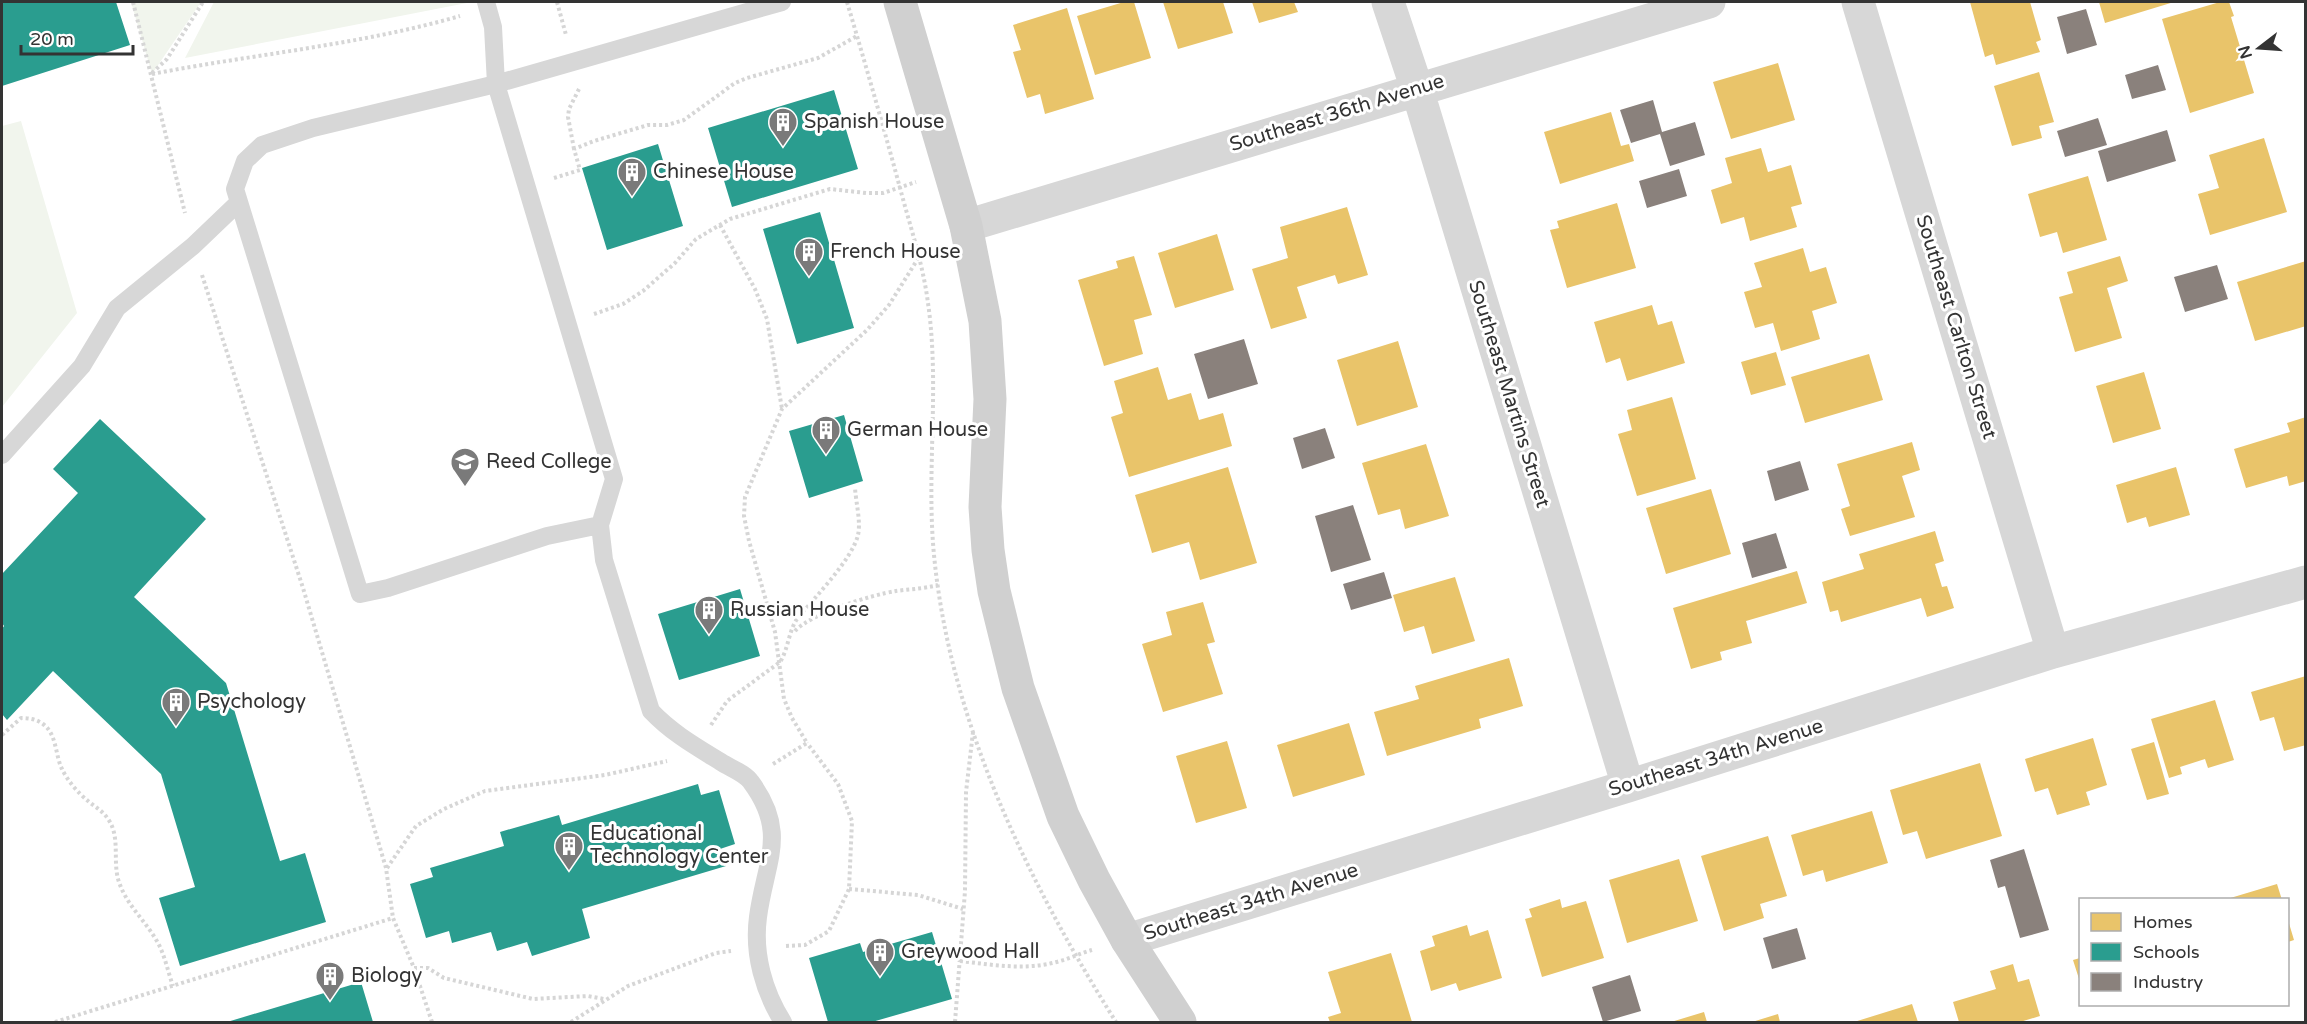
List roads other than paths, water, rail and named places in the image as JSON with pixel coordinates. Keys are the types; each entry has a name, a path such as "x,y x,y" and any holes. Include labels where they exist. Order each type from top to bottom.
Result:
{"main road":[{"path":"900,2 966,226 985,321 990,399 985,507 994,591 1018,688 1063,816 1094,880 1127,940 1180,1023"}],"street":[{"name":"Southeast Martins Street","path":"1388,2 1417,90 1628,786"},
{"name":"Southeast 36th Avenue","path":"966,226 1709,2"},
{"name":"Southeast Carlton Street","path":"1858,2 2053,652"},
{"name":"Southeast 34th Avenue","path":"1127,940 2053,652 2306,582"}],"lane":[{"path":"600,525 548,536 388,588 360,594 239,202 236,189 245,161 262,145 313,128 496,84 782,2"},
{"path":"486,5 493,27 496,84 614,479 600,525 604,560 651,711 669,730 749,779 767,807 773,836 758,918 757,947 764,984 783,1023"},
{"path":"2,455 82,366 117,308 193,246 239,202"}],"place":[{"name":"Spanish House","path":"783,148"},
{"name":"Chinese House","path":"632,198"},
{"name":"French House","path":"809,278"},
{"name":"German House","path":"826,456"},
{"name":"Reed College","path":"465,488"},
{"name":"Russian House","path":"709,636"},
{"name":"Psychology","path":"176,728"},
{"name":"Educational Technology Center","path":"569,872"},
{"name":"Greywood Hall","path":"880,978"},
{"name":"Biology","path":"330,1002"}]}
